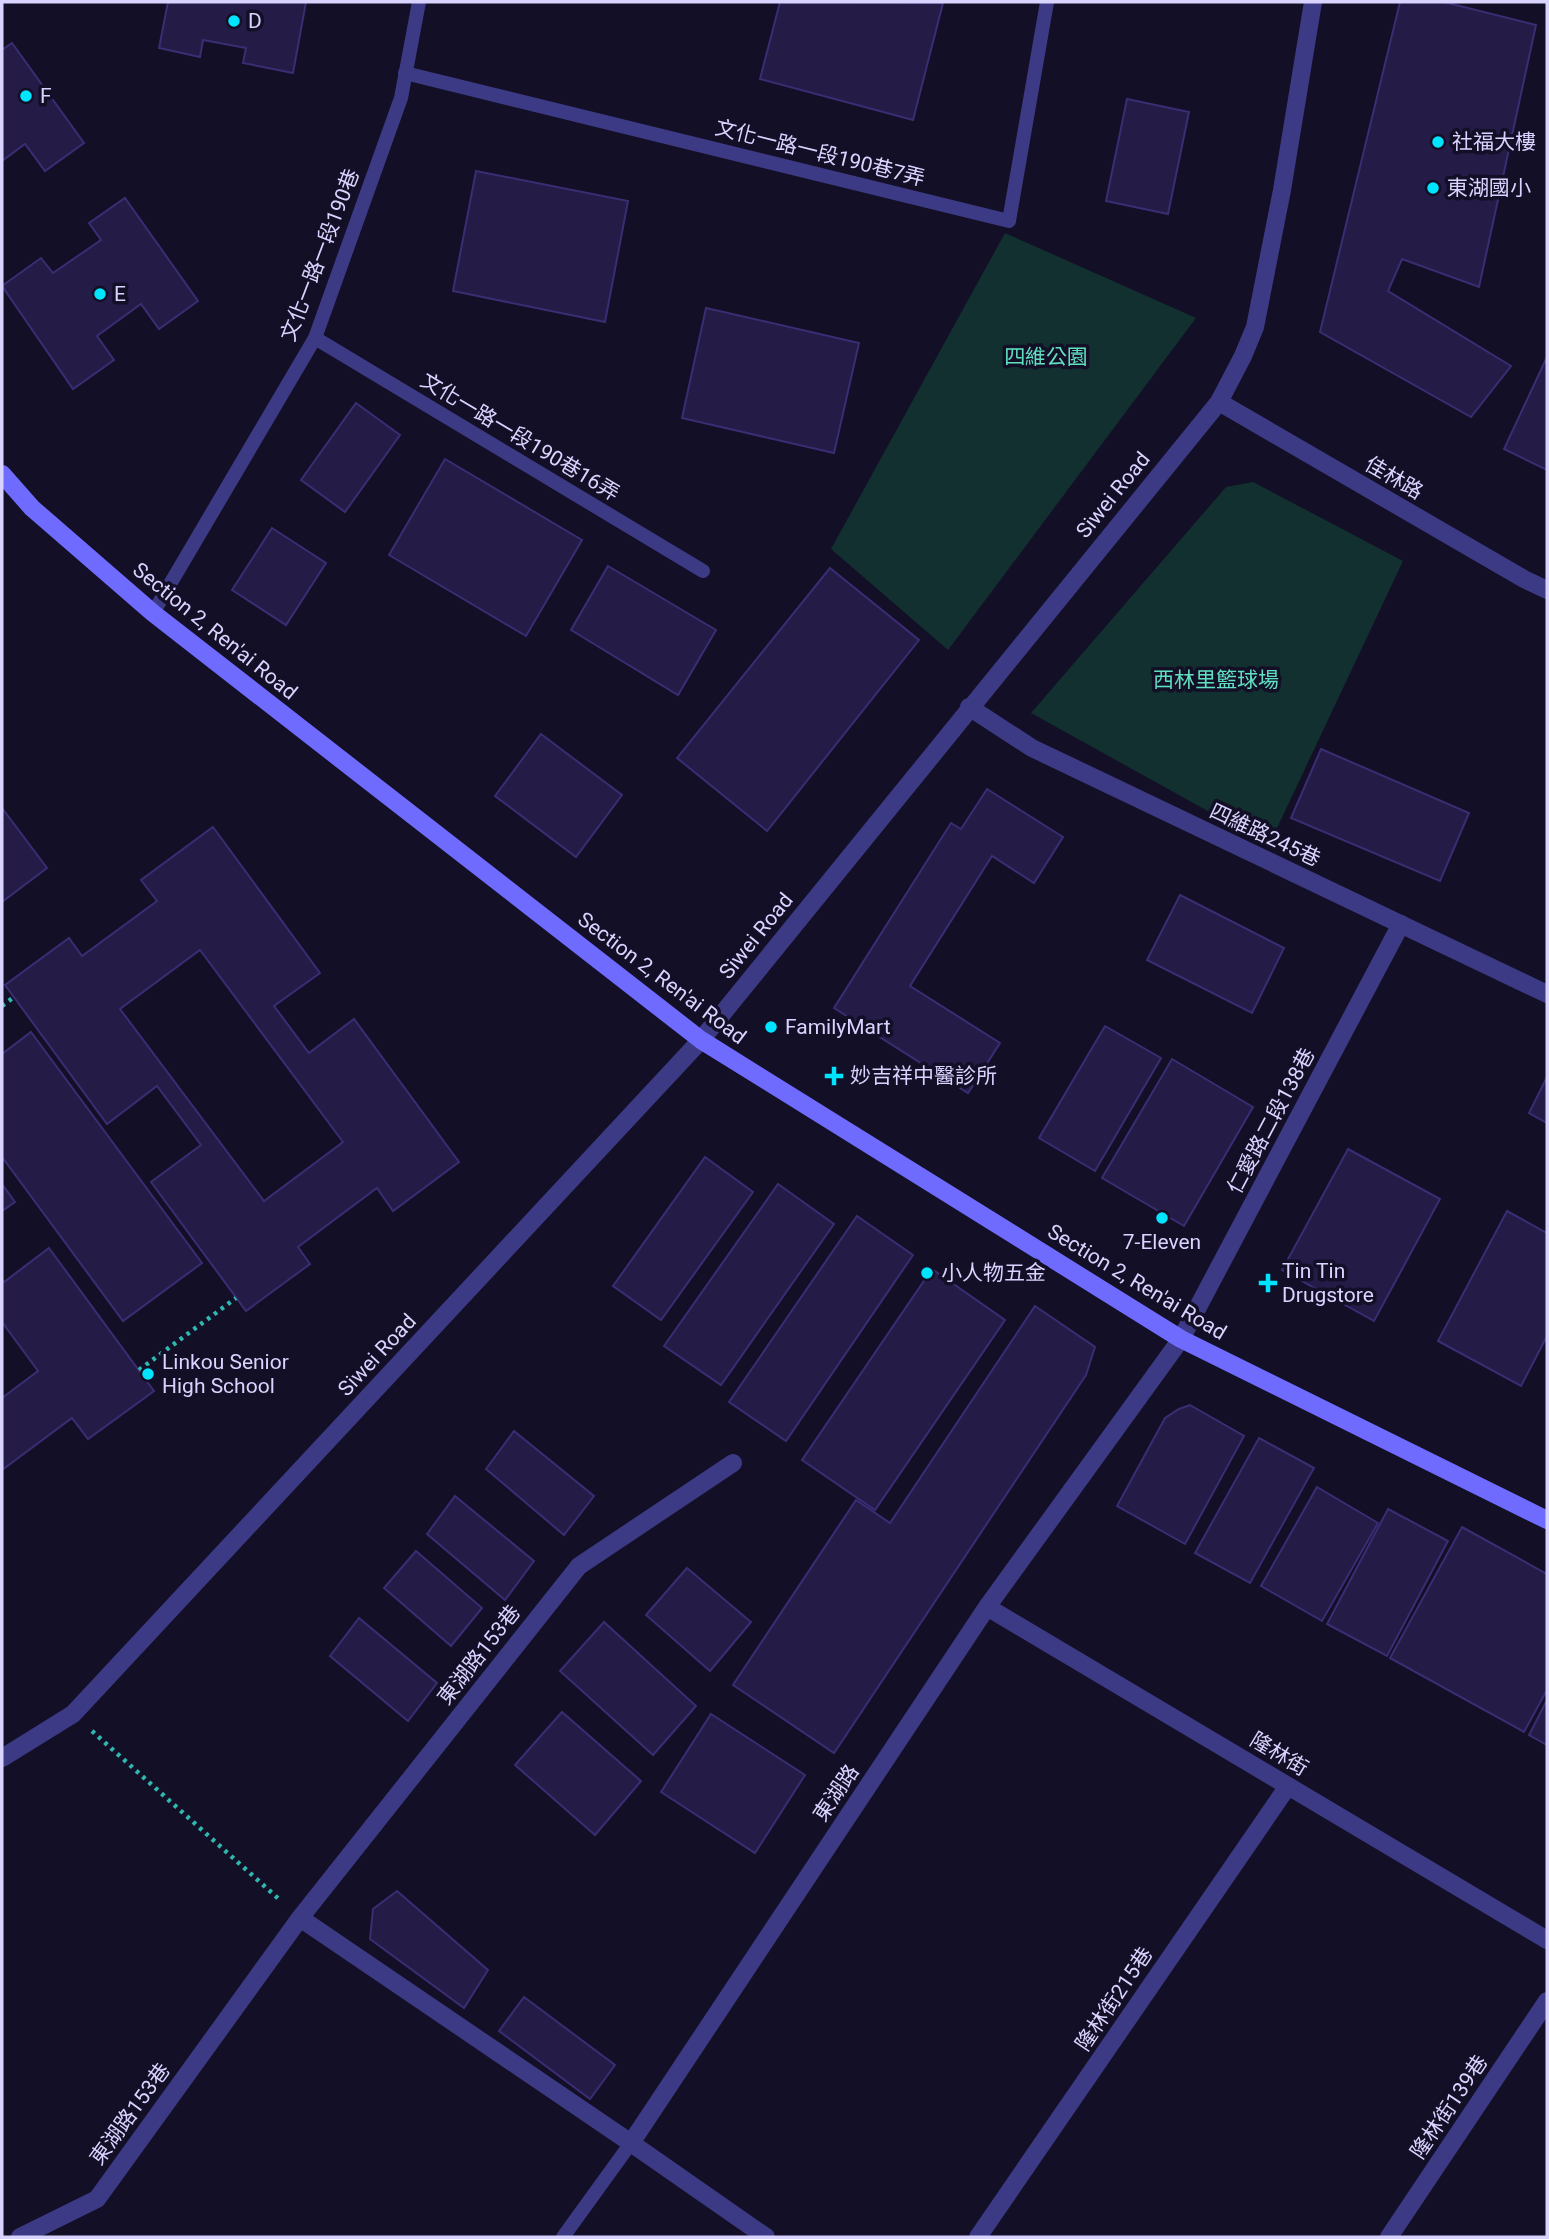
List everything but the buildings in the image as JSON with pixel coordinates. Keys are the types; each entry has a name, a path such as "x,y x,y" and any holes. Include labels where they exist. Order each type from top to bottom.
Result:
{"main road":[{"name":"Section 2, Ren'ai Road","path":"2,474 32,508 153,613 701,1040 1181,1339 1547,1520"}],"street":[{"name":"Siwei Road","path":"2,1758 73,1714 701,1040 1219,402 1255,327 1314,2"},
{"name":"佳林路","path":"1219,402 1547,590"},
{"name":"四維路245巷","path":"969,707 1032,748 1547,995"},
{"name":"仁愛路二段138巷","path":"1181,1339 1401,925"},
{"name":"東湖路","path":"631,2143 987,1607 1181,1339"},
{"name":"東湖路153巷","path":"20,2237 97,2199 300,1918 579,1566 733,1463"},
{"name":"隆林街","path":"987,1607 1547,1940"},
{"name":"隆林街215巷","path":"978,2237 1288,1786"},
{"path":"300,1918 766,2237"},
{"name":"隆林街139巷","path":"1389,2237 1547,2001"}],"lane":[{"name":"文化一路一段190巷","path":"153,613 315,338 401,98 419,2"},
{"name":"文化一路一段190巷7弄","path":"405,73 1009,221 1047,2"},
{"name":"文化一路一段190巷16弄","path":"315,338 703,572"},
{"path":"563,2237 631,2143"}],"path":[{"path":"2,1006 14,997"},
{"path":"139,1370 236,1298"},
{"path":"73,1714 300,1918"}],"green space":[{"name":"四維公園","path":"1005,233 1196,318 948,650 831,549"},
{"name":"西林里籃球場","path":"1253,482 1403,561 1269,845 1031,713 1226,487"}],"place":[{"name":"D","path":"234,21"},
{"name":"F","path":"26,96"},
{"name":"社福大樓","path":"1438,142"},
{"name":"東湖國小","path":"1433,188"},
{"name":"E","path":"100,294"},
{"name":"FamilyMart","path":"771,1027"},
{"name":"妙吉祥中醫診所","path":"834,1076"},
{"name":"7-Eleven","path":"1162,1218"},
{"name":"小人物五金","path":"927,1273"},
{"name":"Tin Tin Drugstore","path":"1268,1283"},
{"name":"Linkou Senior High School","path":"148,1374"}]}
